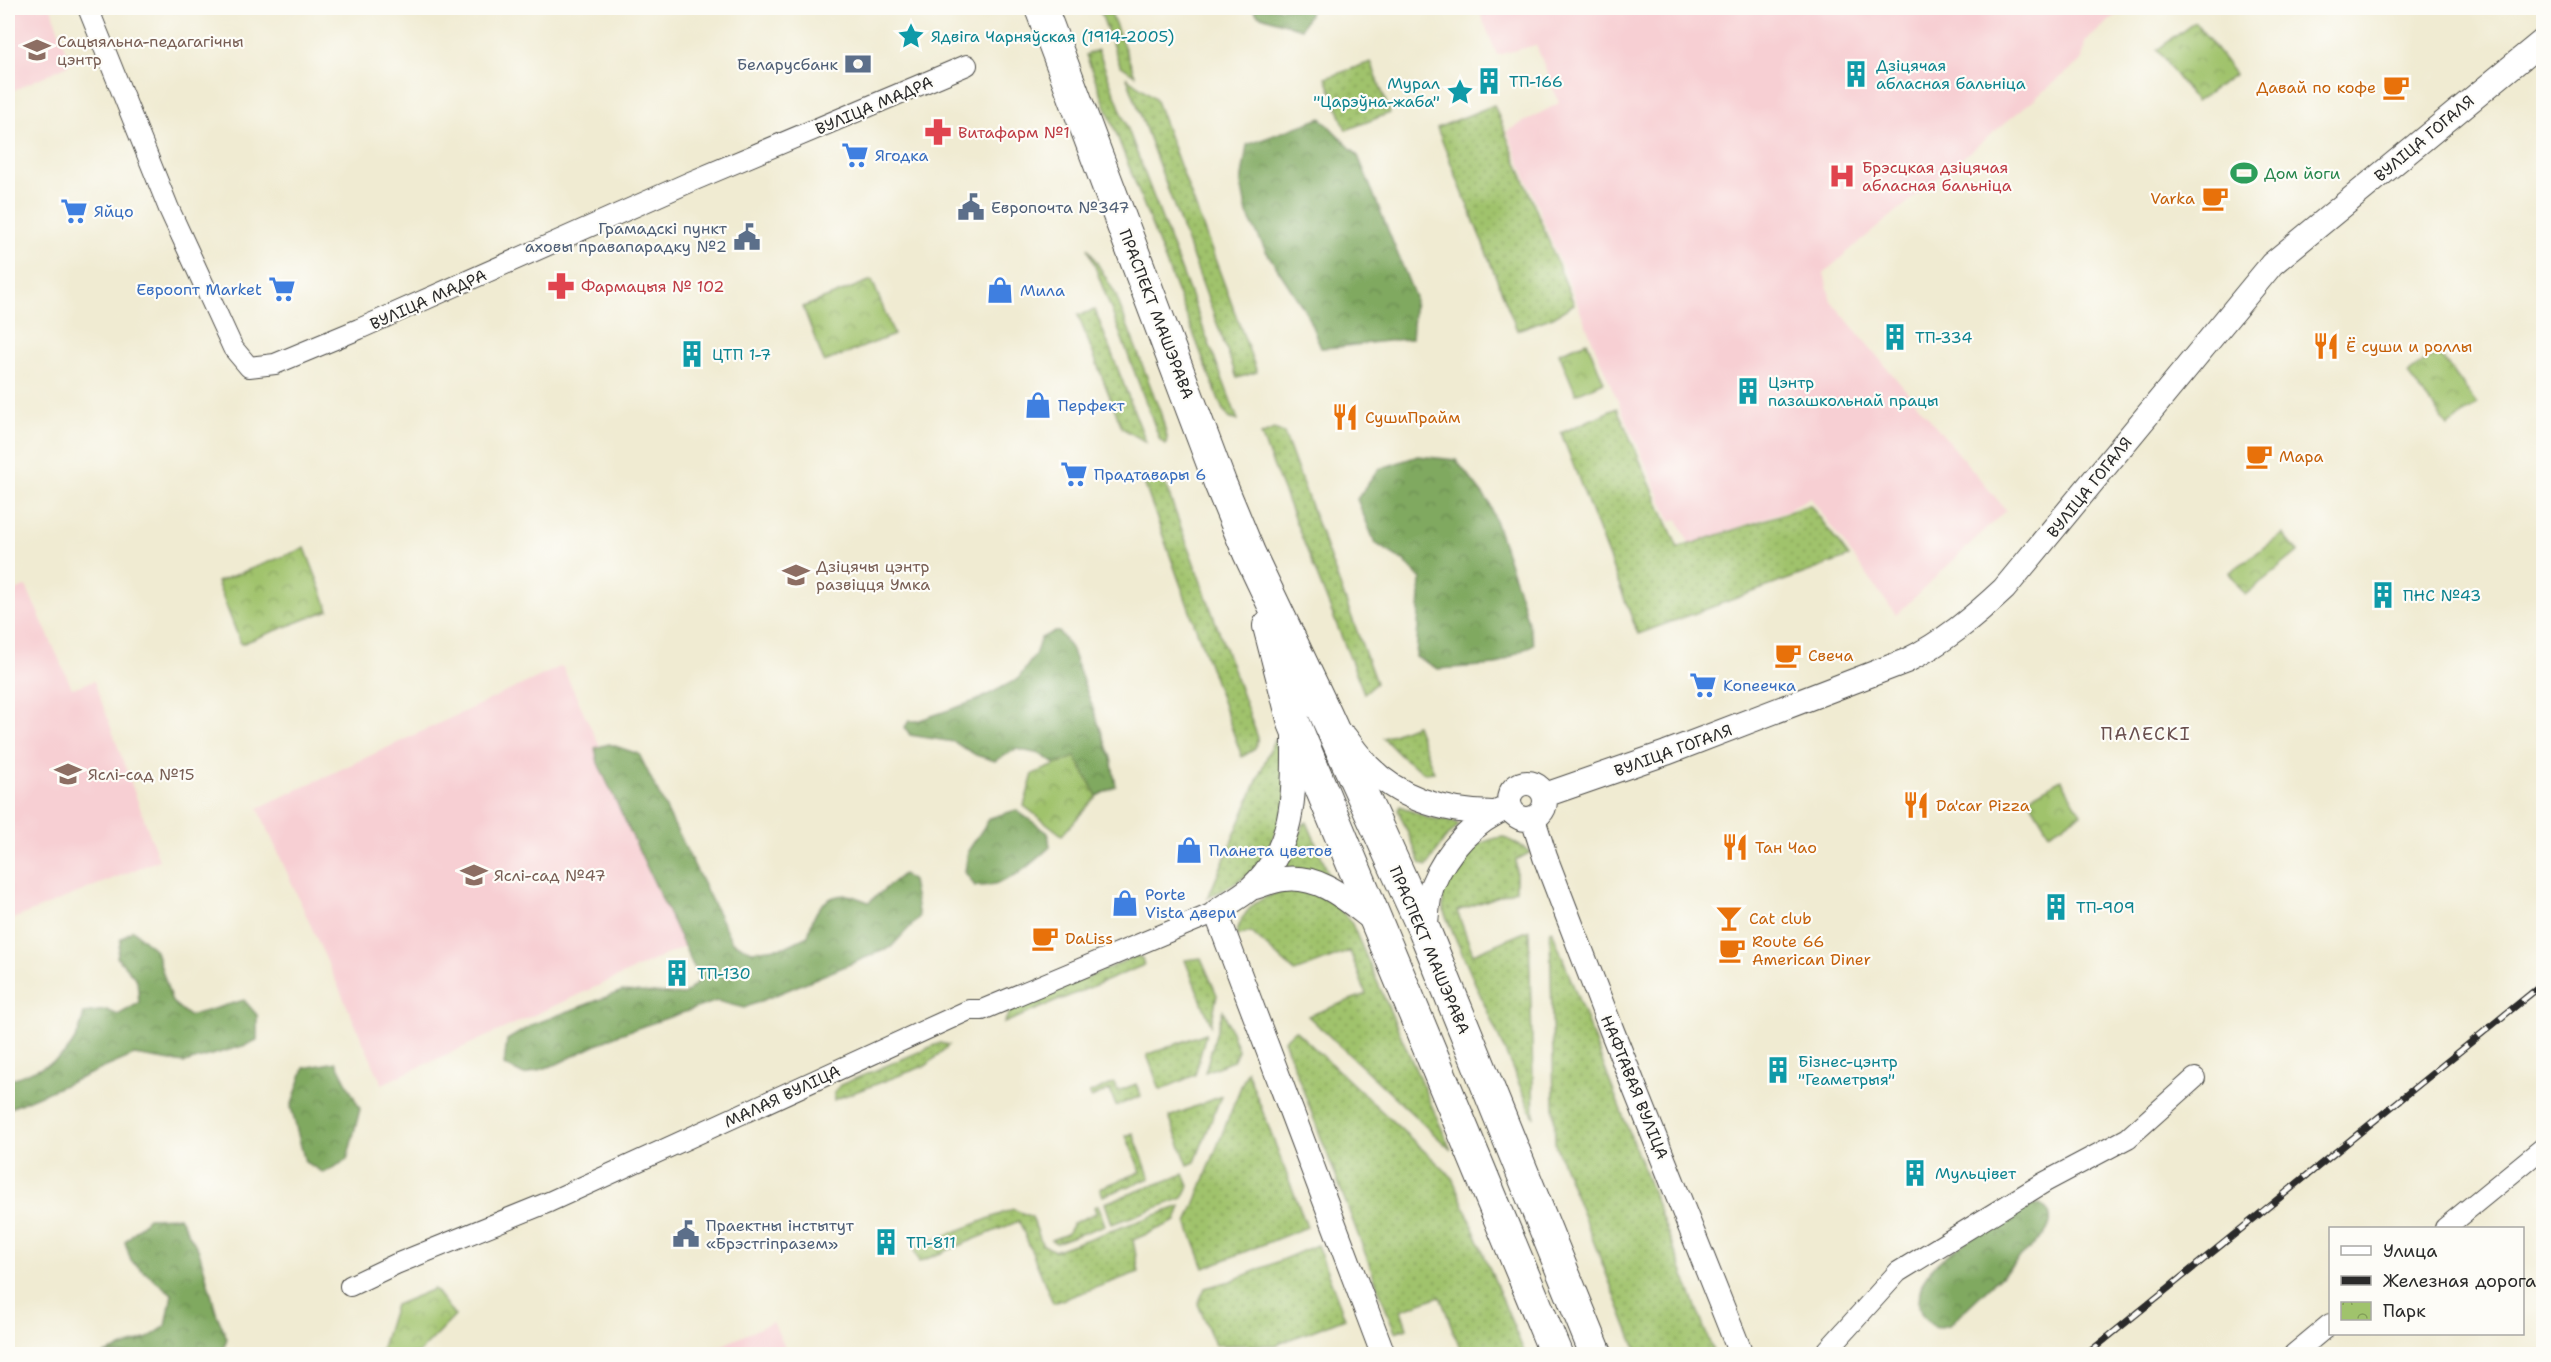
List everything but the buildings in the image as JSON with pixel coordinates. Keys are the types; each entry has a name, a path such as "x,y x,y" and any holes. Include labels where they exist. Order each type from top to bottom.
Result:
{"main road":[{"name":"ПРАСПЕКТ МАШЭРАВА","path":"1041,8 1216,472 1249,553 1425,932 1596,1354"},
{"name":"ПРАСПЕКТ МАШЭРАВА","path":"1249,553 1294,723 1556,1354"}],"street":[{"name":"ВУЛІЦА МАДРА","path":"88,8 173,219 233,348 249,367 275,364 369,325 690,182 967,65"},
{"name":"ВУЛІЦА ГОГАЛЯ","path":"1545,795 1666,753 1906,661 1952,634 2004,589 2272,264 2544,40"},
{"path":"1326,715 1369,768 1401,791 1434,806 1465,813 1501,810 1523,819 1533,819 1544,809 1545,795 1539,786 1523,783 1516,787 1501,810 1469,833 1448,855 1432,887 1425,932"},
{"path":"1294,723 1292,814 1284,840 1274,859 1251,888 1216,912 1383,1354"},
{"name":"НАФТАВАЯ ВУЛІЦА","path":"1533,819 1545,857 1612,1031 1741,1354"},
{"path":"1251,888 1283,879 1306,880 1327,885 1376,922"},
{"name":"МАЛАЯ ВУЛІЦА","path":"350,1286 396,1264 549,1202 969,1010 982,1010 1216,912"},
{"path":"1824,1354 1898,1272 2045,1182 2128,1138 2195,1078"},
{"path":"2446,1227 2544,1147"},
{"path":"2294,1354 2329,1326"}],"shaded area":[{"name":"Сацыяльна-педагагічны цэнтр","path":"8,8 51,8 70,64 8,93"},
{"path":"1478,8 2124,8 2085,42 2082,60 1824,273 1831,301 2006,510 1896,615 1810,497 1790,509 1689,544 1678,519 1671,522 1603,367 1507,131 1559,103 1536,45 1497,55"},
{"name":"Яслі-сад №15","path":"26,586 72,688 94,681 159,860 8,921 8,595"},
{"name":"Яслі-сад №47","path":"562,666 692,943 382,1084 258,808"},
{"path":"773,1322 788,1354 703,1354"}],"green space":[{"path":"1099,8 1109,8 1135,75 1120,65"},
{"path":"1252,8 1308,8 1310,12 1301,29 1258,15"},
{"path":"2195,22 2235,74 2196,102 2157,50"},
{"path":"1098,50 1238,420 1230,419 1222,408 1086,55"},
{"path":"1371,62 1390,113 1346,130 1326,78"},
{"path":"1127,78 1155,98 1257,372 1237,378"},
{"path":"1494,105 1574,304 1553,317 1517,330 1437,128"},
{"path":"1321,118 1358,156 1415,297 1412,339 1321,348 1306,312 1266,251 1247,214 1241,183 1247,145"},
{"path":"1088,248 1115,293 1161,414 1167,437 1166,445 1160,440"},
{"path":"872,280 894,335 824,362 803,307"},
{"path":"1095,310 1146,442 1122,428 1078,315"},
{"path":"1587,342 1604,382 1576,394 1559,353"},
{"path":"2438,351 2477,404 2448,426 2408,374"},
{"path":"1617,408 1678,548 1810,505 1849,557 1638,634 1561,433"},
{"path":"1274,429 1284,433 1376,683 1364,693 1261,435"},
{"path":"1418,456 1456,460 1489,502 1534,644 1496,665 1438,669 1416,657 1421,579 1404,561 1375,543 1357,499 1379,469"},
{"path":"1142,477 1164,481 1258,738 1255,749 1242,757"},
{"path":"2283,534 2298,552 2245,595 2229,573"},
{"path":"305,548 329,610 241,644 217,582"},
{"path":"1053,632 1059,632 1071,648 1111,758 1116,786 1097,796 1075,757 1057,765 1040,754 1016,749 995,761 976,755 954,742 910,735 905,727 909,721 917,721 978,700 1018,679 1035,655 1041,638"},
{"path":"1416,725 1434,772 1425,773 1403,758 1383,738"},
{"path":"1274,740 1286,785 1286,800 1282,817 1265,854 1255,868 1239,881 1208,898"},
{"path":"609,744 639,754 732,942 752,951 785,947 808,936 815,914 830,899 849,895 869,902 903,874 912,881 919,917 891,947 744,1008 717,1001 617,1035 557,1064 524,1075 504,1065 507,1040 532,1025 622,991 684,995 700,980 598,763 595,748"},
{"path":"1075,757 1097,796 1062,835 1024,806 1033,774"},
{"path":"2061,779 2081,814 2049,833 2028,798"},
{"path":"1400,806 1427,818 1452,821 1459,825 1444,840 1427,866 1421,864 1398,810"},
{"path":"1016,810 1048,833 1050,847 1025,869 1007,880 997,884 975,886 965,872 968,851 990,818"},
{"path":"1307,822 1330,877 1282,870 1280,866 1295,846 1303,824"},
{"path":"1504,837 1531,852 1516,860 1516,890 1457,911 1473,954 1529,930 1534,1118 1444,912 1445,885 1457,862 1478,845"},
{"path":"1288,890 1324,898 1351,922 1451,1150 1308,1016 1366,994 1350,951 1295,972 1251,932 1236,936 1243,917 1254,904"},
{"path":"133,930 156,951 172,1002 189,1016 244,1000 257,1015 257,1040 184,1063 134,1055 8,1109 8,1081 47,1065 66,1052 80,1030 84,1013 107,1010 118,1015 139,1003 137,980 117,957 121,939"},
{"path":"1552,930 1714,1354 1638,1354 1555,1144 1550,931"},
{"path":"1136,956 1142,958 1144,965 1004,1023 1010,1011"},
{"path":"1201,958 1217,995 1211,1025 1185,960"},
{"path":"1223,1010 1238,1050 1233,1061 1205,1072"},
{"path":"1295,1030 1452,1177 1525,1354 1462,1354 1440,1296 1401,1310 1407,1328 1395,1332 1284,1040"},
{"path":"1206,1033 1195,1075 1160,1090 1147,1055"},
{"path":"940,1043 949,1045 927,1065 834,1100 834,1093 840,1085"},
{"path":"336,1062 360,1109 347,1160 324,1173 305,1162 291,1107 304,1068"},
{"path":"1247,1071 1307,1227 1204,1268 1187,1223"},
{"path":"1114,1083 1118,1091 1136,1084 1141,1096 1116,1106 1110,1090 1091,1098 1089,1093"},
{"path":"1221,1096 1195,1162 1188,1165 1169,1117"},
{"path":"1133,1133 1150,1178 1103,1196 1100,1188 1141,1172 1126,1136"},
{"path":"1184,1174 1189,1186 1183,1198 1112,1224 1105,1203"},
{"path":"2040,1204 2050,1218 2044,1235 1949,1325 1936,1328 1926,1320 1919,1307 1920,1292 1923,1282 1934,1266 2001,1218 2020,1209"},
{"path":"1098,1205 1105,1225 1056,1243 1051,1240 1067,1234 1073,1223 1096,1213 1094,1207"},
{"path":"1181,1206 1176,1221 1133,1240 1139,1272 1053,1303 1019,1221 919,1262 915,1251 918,1246 1013,1209 1032,1217 1042,1244 1054,1251"},
{"path":"179,1217 199,1251 217,1315 227,1338 222,1354 104,1354 148,1338 166,1326 172,1294 131,1261 125,1242 148,1218"},
{"path":"1317,1245 1345,1318 1276,1345 1215,1345 1198,1304 1205,1288 1231,1281"},
{"path":"434,1289 455,1316 418,1354 380,1354 395,1305"}],"railway":[{"path":"2087,1354 2544,983"}],"place":[{"name":"Ядвіга Чарняўская (1914-2005)","path":"911,36"},
{"name":"Сацыяльна-педагагічны цэнтр","path":"37,50"},
{"name":"Беларусбанк","path":"858,64"},
{"name":"Дзіцячая абласная бальніца","path":"1856,74"},
{"name":"ТП-166","path":"1489,81"},
{"name":"Давай по кофе","path":"2396,87"},
{"name":"Мурал \"Царэўна-жаба\"","path":"1460,92"},
{"name":"Витафарм №1","path":"938,132"},
{"name":"Ягодка","path":"855,155"},
{"name":"Дом йоги","path":"2244,173"},
{"name":"Брэсцкая дзіцячая абласная бальніца","path":"1842,176"},
{"name":"Varka","path":"2215,198"},
{"name":"Европочта №347","path":"971,207"},
{"name":"Яйцо","path":"74,211"},
{"name":"Грамадскі пункт аховы правапарадку №2","path":"747,237"},
{"name":"Фармацыя № 102","path":"561,286"},
{"name":"Евроопт Market","path":"282,289"},
{"name":"Мила","path":"1000,290"},
{"name":"ТП-334","path":"1895,337"},
{"name":"Ё суши и роллы","path":"2326,346"},
{"name":"ЦТП 1-7","path":"692,354"},
{"name":"Цэнтр пазашкольнай працы","path":"1748,391"},
{"name":"Перфект","path":"1038,405"},
{"name":"СушиПрайм","path":"1345,417"},
{"name":"Мара","path":"2259,456"},
{"name":"Прадтавары 6","path":"1074,474"},
{"name":"Дзіцячы цэнтр развіцця Умка","path":"796,575"},
{"name":"ПНС №43","path":"2383,595"},
{"name":"Свеча","path":"1788,655"},
{"name":"Копеечка","path":"1703,685"},
{"name":"Яслі-сад №15","path":"68,774"},
{"name":"Da'car Pizza","path":"1916,805"},
{"name":"Тан Чао","path":"1735,847"},
{"name":"Планета цветов","path":"1189,850"},
{"name":"Яслі-сад №47","path":"474,875"},
{"name":"Porte Vista двери","path":"1125,903"},
{"name":"ТП-909","path":"2056,907"},
{"name":"Cat club","path":"1729,918"},
{"name":"DaLiss","path":"1045,938"},
{"name":"Route 66 American Diner","path":"1732,950"},
{"name":"ТП-130","path":"677,973"},
{"name":"Бізнес-цэнтр \"Геаметрыя\"","path":"1778,1070"},
{"name":"Мульцівет","path":"1915,1173"},
{"name":"Праектны інстытут «Брэстгіпразем»","path":"686,1234"},
{"name":"ТП-811","path":"886,1242"}],"district":[{"name":"ПАЛЕСКІ","path":"2146,734"}]}
